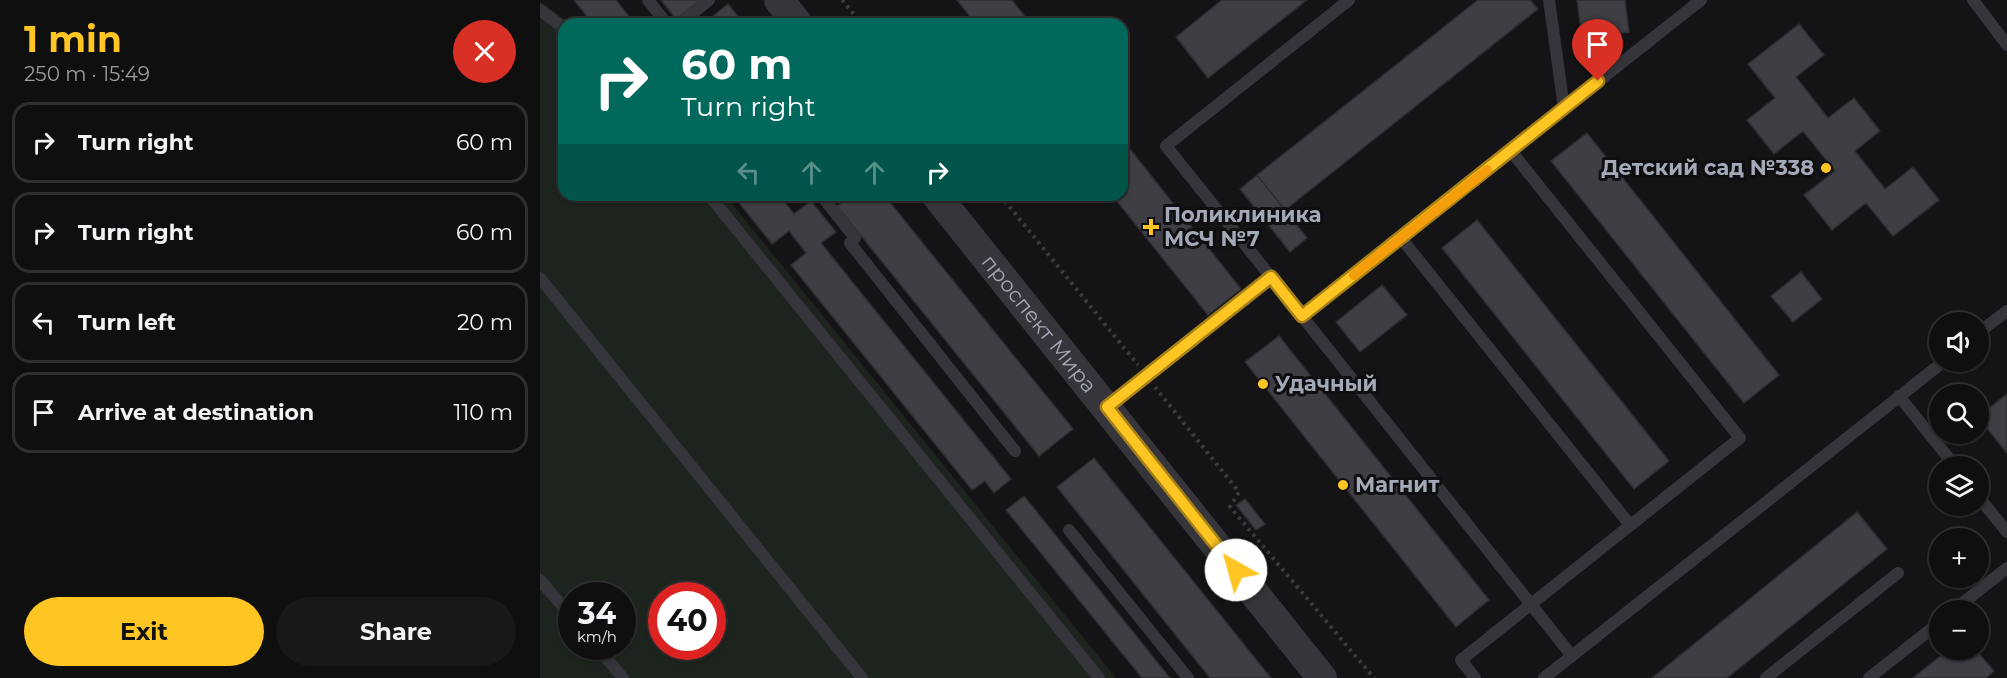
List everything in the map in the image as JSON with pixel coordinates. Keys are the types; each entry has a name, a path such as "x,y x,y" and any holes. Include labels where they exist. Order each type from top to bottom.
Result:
{"street":[{"path":"779,0 793,18"},
{"name":"проспект Мира","path":"941,201 1322,678"}],"lane":[{"path":"648,0 663,18"},
{"path":"687,18 709,0"},
{"path":"1349,0 1166,146 1572,656"},
{"path":"1550,0 1564,108"},
{"path":"1302,316 1700,0"},
{"path":"1973,0 2007,45"},
{"path":"540,10 558,24"},
{"path":"1475,678 1461,660 1740,438 1511,151"},
{"path":"714,201 1100,678"},
{"path":"830,201 855,238 850,243 1015,451"},
{"path":"1401,238 1630,525"},
{"path":"1107,407 1271,277"},
{"path":"540,278 862,678"},
{"path":"1989,325 2007,311"},
{"path":"1544,678 1930,372"},
{"path":"1899,396 1947,456"},
{"path":"1989,510 2007,532"},
{"path":"1069,530 1188,678"},
{"path":"1967,600 2007,568"},
{"path":"1766,678 1898,573"},
{"path":"540,580 558,601"},
{"path":"1869,678 1929,631"},
{"path":"608,660 623,678"}],"path":[{"path":"842,0 857,18"},
{"path":"1005,201 1239,492 1230,507 1374,678"}],"shaded area":[{"path":"540,1 563,18 558,18 558,201 730,201 1116,678 540,678"}],"building":[{"path":"574,0 616,0 630,18 588,18"},
{"path":"661,0 701,0 677,18"},
{"path":"957,0 1012,0 1026,18 971,18"},
{"path":"1222,0 1307,0 1208,78 1176,37"},
{"path":"1478,0 1530,0 1538,9 1285,210 1257,175"},
{"path":"1577,0 1625,0 1629,32 1582,39"},
{"path":"728,4 739,18 710,18"},
{"path":"1799,24 1824,55 1796,77 1828,118 1854,98 1880,131 1855,151 1885,189 1913,167 1939,200 1893,236 1866,203 1832,230 1804,195 1835,171 1803,131 1774,154 1747,120 1775,98 1748,64"},
{"path":"1587,133 1779,375 1744,403 1551,161"},
{"path":"1128,147 1241,289 1208,315 1117,201 1128,201"},
{"path":"1257,175 1307,238 1290,252 1240,189"},
{"path":"738,201 784,201 794,214 811,201 836,232 821,243 1011,479 994,493 985,481 972,490 791,265 806,253 789,231 772,244"},
{"path":"843,201 889,201 1073,429 1039,456 837,206"},
{"path":"1477,220 1669,461 1634,489 1442,248"},
{"path":"1801,272 1822,299 1793,322 1771,296"},
{"path":"1382,285 1407,315 1360,352 1336,322"},
{"path":"1279,336 1489,600 1456,627 1245,362"},
{"path":"2007,394 2007,453 1989,431 1989,408"},
{"path":"1094,458 1271,678 1210,678 1057,487"},
{"path":"1024,496 1170,678 1142,678 1006,510"},
{"path":"1245,499 1265,524 1256,530 1236,505"},
{"path":"1857,512 1887,549 1727,678 1652,678"},
{"path":"1936,660 1985,660 1994,671 1986,678 1913,678"}],"slow traffic":[{"path":"1354,275 1487,170"}],"place":[{"name":"Детский сад №338","path":"1826,168"},
{"name":"Поликлиника МСЧ №7","path":"1151,227"},
{"name":"Удачный","path":"1263,384"},
{"name":"Магнит","path":"1343,485"}],"route":[{"path":"1236,570 1107,407 1271,277 1302,316 1598,81"}]}
